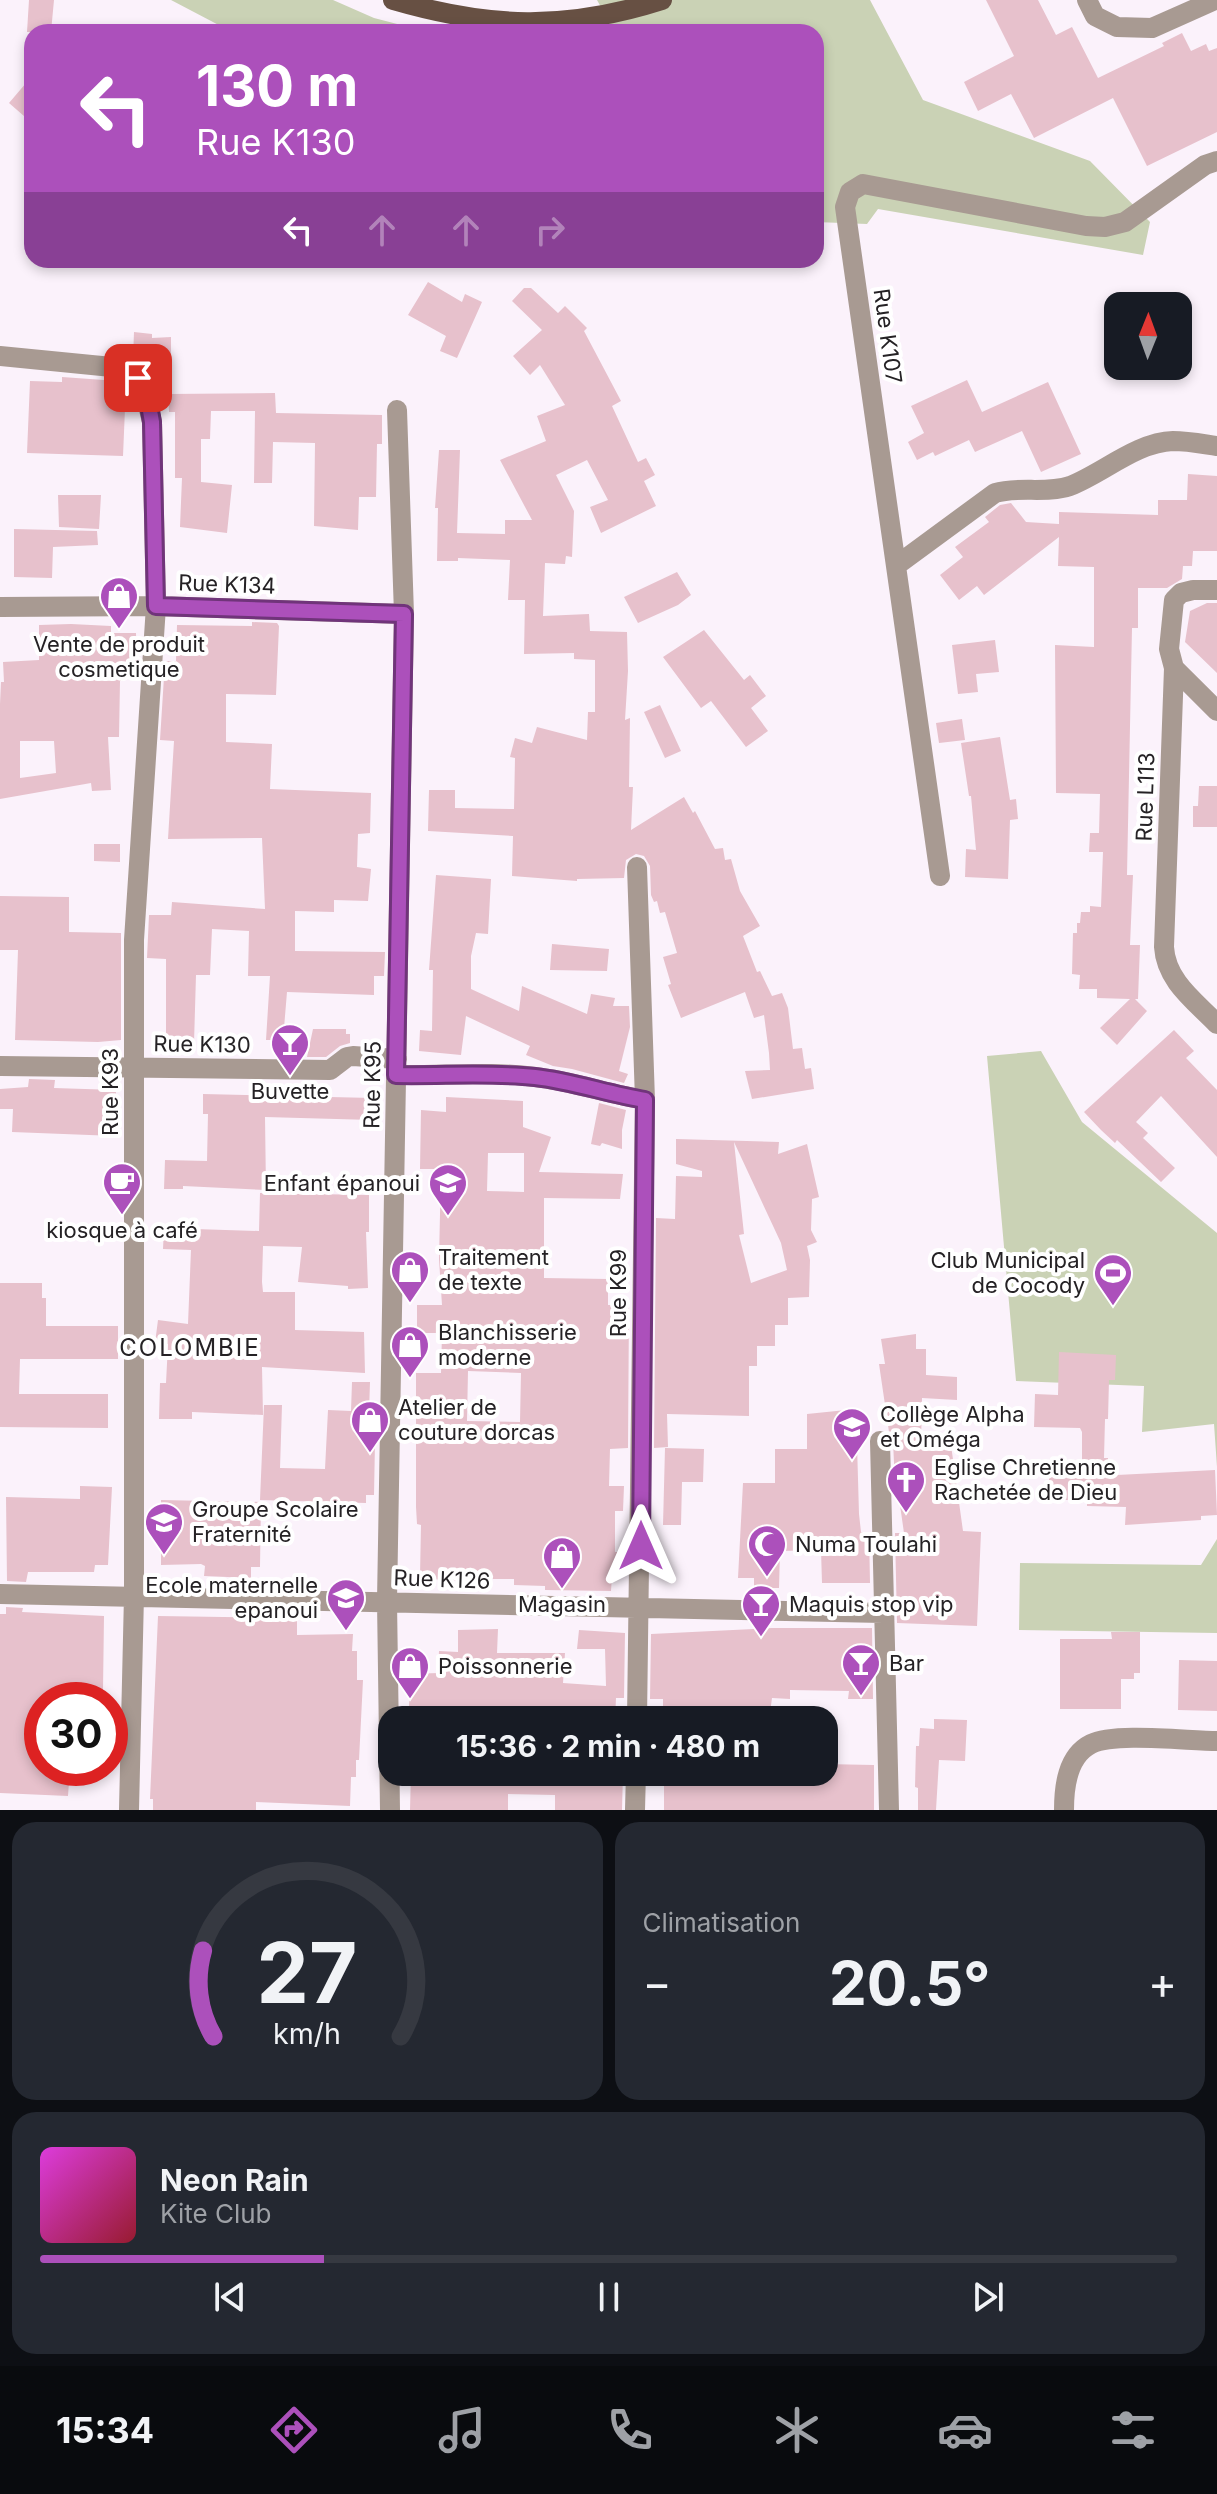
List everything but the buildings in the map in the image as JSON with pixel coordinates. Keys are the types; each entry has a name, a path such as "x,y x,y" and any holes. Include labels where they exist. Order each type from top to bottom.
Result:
{"main road":[{"path":"393,0 443,15 500,23 554,23 612,14 662,0"}],"street":[{"path":"1087,0 1095,16 1117,27 1152,28 1215,0"},
{"name":"Rue K107","path":"940,876 845,207 850,192 863,184 1105,227 1125,222 1205,165 1217,161"},
{"name":"Rue K93","path":"0,356 122,368 138,378 147,394 152,422 156,606 134,940 134,1595 129,1810"},
{"name":"Rue K95","path":"390,1810 387,1601 404,614 397,410"},
{"path":"897,565 995,493 1012,488 1040,490 1067,487 1150,446 1171,441 1217,446"},
{"name":"Rue L113","path":"1217,590 1193,590 1181,593 1174,600 1169,649 1174,668 1165,964 1172,977 1217,1024"},
{"name":"Rue K134","path":"0,607 156,606 404,614"},
{"path":"1174,668 1217,711"},
{"name":"Rue K99","path":"637,867 645,1100 637,1706"},
{"name":"Rue K130","path":"0,1066 330,1070 353,1056 397,1067 559,1080 604,1093 645,1100"},
{"path":"880,1441 889,1810"},
{"name":"Rue K126","path":"0,1594 883,1613"},
{"path":"1064,1810 1064,1786 1073,1761 1091,1744 1117,1739 1217,1741"},
{"path":"635,1810 636,1786"}],"green space":[{"path":"171,0 333,0 374,18 397,24 217,24"},
{"path":"597,0 870,0 923,100 1090,161 1150,222 1143,255 878,209 867,224 824,222 824,24 610,24"},
{"name":"Club Municipal de Cocody","path":"1041,1051 1082,1122 1217,1233 1217,1467 1214,1424 1142,1432 1144,1386 1016,1381 987,1056"},
{"path":"1217,1539 1217,1633 1019,1630 1020,1563 1201,1565"}],"place":[{"name":"Vente de produit cosmetique","path":"119,630"},
{"name":"Buvette","path":"290,1077"},
{"name":"kiosque à café","path":"122,1216"},
{"name":"Enfant épanoui","path":"448,1217"},
{"name":"Traitement de texte","path":"410,1304"},
{"name":"Club Municipal de Cocody","path":"1113,1307"},
{"name":"Blanchisserie moderne","path":"410,1379"},
{"name":"Atelier de couture dorcas","path":"370,1454"},
{"name":"Collège Alpha et Oméga","path":"852,1461"},
{"name":"Eglise Chretienne Rachetée de Dieu","path":"906,1514"},
{"name":"Groupe Scolaire Fraternité","path":"164,1556"},
{"name":"Numa Toulahi","path":"767,1578"},
{"name":"Magasin","path":"562,1590"},
{"name":"Ecole maternelle epanoui","path":"346,1632"},
{"name":"Maquis stop vip","path":"761,1638"},
{"name":"Bar","path":"861,1697"},
{"name":"Poissonnerie","path":"410,1700"}],"district":[{"name":"COLOMBIE","path":"190,1347"}],"route":[{"path":"138,378 147,394 152,422 156,606 404,614 396,1075 530,1076 645,1100 641,1546"}]}
